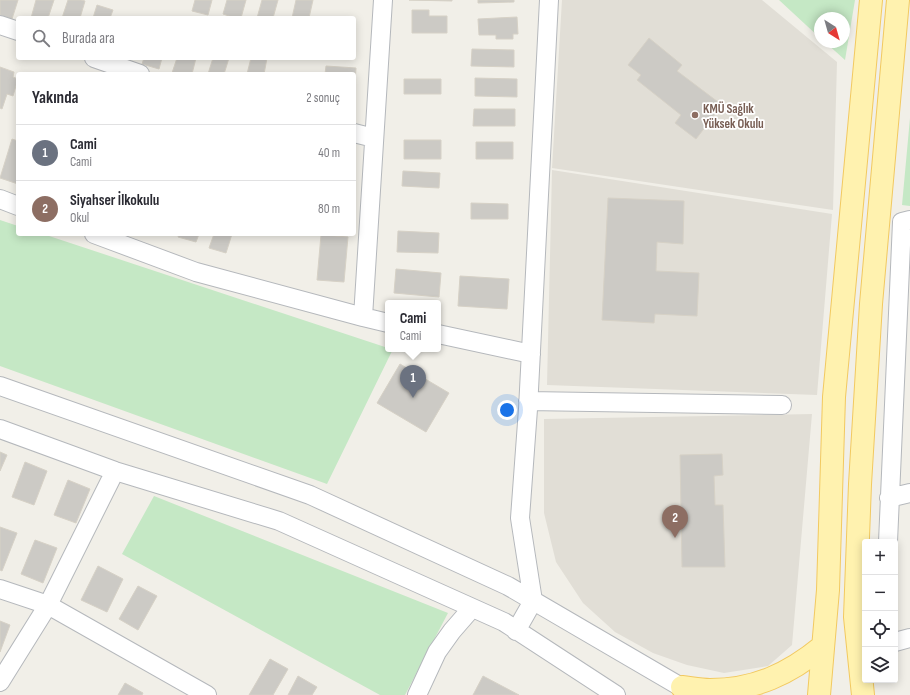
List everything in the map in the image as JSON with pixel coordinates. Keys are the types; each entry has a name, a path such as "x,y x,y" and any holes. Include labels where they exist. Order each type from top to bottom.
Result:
{"main road":[{"path":"819,695 828,590 834,397 871,0"},
{"path":"863,695 855,617 860,484 871,304 902,4"},
{"path":"689,691 744,688 760,683 791,669 823,646"}],"street":[{"path":"363,317 383,0"},
{"path":"516,631 533,601 520,518 528,401 549,0"},
{"path":"0,25 16,30"},
{"path":"100,60 134,72"},
{"path":"356,134 374,138"},
{"path":"0,199 16,205"},
{"path":"888,539 889,498 903,362 902,222 910,220"},
{"path":"99,236 196,272 385,322"},
{"path":"441,335 530,354"},
{"path":"0,386 310,495 508,586 689,691"},
{"path":"528,401 782,405"},
{"path":"0,429 115,471 279,521 504,622 616,695"},
{"path":"0,682 48,605 115,471"},
{"path":"889,498 910,493"},
{"path":"0,589 48,605 207,695"},
{"path":"417,695 437,652 452,631 472,608"},
{"path":"898,641 910,638"}],"shaded area":[{"name":"KMÜ Sağlık Yüksek Okulu","path":"562,0 762,0 814,43 814,48 820,48 837,62 833,210 552,168"},
{"path":"552,170 832,214 817,395 547,385"},
{"path":"812,414 792,645 768,666 724,673 687,665 653,653 615,632 583,603 556,562 544,513 544,419"}],"green space":[{"path":"779,0 855,0 850,30 850,12 814,12 814,32"},
{"path":"832,48 847,48 845,60"},
{"path":"910,118 910,206 902,205"},
{"path":"0,220 16,225 16,236 49,236 385,347 385,352 392,352 327,484 0,366"},
{"path":"154,496 448,613 405,695 380,695 122,554"}],"building":[{"path":"0,0 18,0 12,19 0,15"},
{"path":"36,0 54,0 49,16 32,16"},
{"path":"68,0 85,1 81,16 63,16"},
{"path":"195,0 212,0 208,15 192,11"},
{"path":"227,0 246,0 242,16 229,16 223,14"},
{"path":"262,0 278,0 274,16 258,16"},
{"path":"296,0 313,0 309,16 292,16"},
{"path":"409,0 452,0 452,1"},
{"path":"478,0 514,0 514,2 478,3"},
{"path":"97,5 113,10 111,16 94,16"},
{"path":"412,10 429,10 429,16 447,16 447,33 412,33"},
{"path":"517,17 518,34 513,34 513,39 496,39 496,35 479,35 478,19"},
{"path":"649,38 682,65 677,71 722,105 696,139 675,123 681,115 637,80 641,75 628,65"},
{"path":"472,49 514,50 514,67 471,66"},
{"path":"143,60 161,60 159,69 142,64"},
{"path":"176,60 196,60 192,72 172,72"},
{"path":"212,60 228,60 225,72 209,72"},
{"path":"250,60 267,60 264,72 248,72"},
{"path":"326,66 356,68 356,72 325,72"},
{"path":"0,67 14,72 13,77 16,78 16,86 13,96 7,94 2,109 0,108"},
{"path":"475,78 517,79 517,97 475,96"},
{"path":"404,79 441,79 441,94 404,94"},
{"path":"474,109 515,109 515,126 473,126"},
{"path":"12,139 16,140 16,183 0,178"},
{"path":"404,140 441,140 441,159 404,159"},
{"path":"476,142 513,142 513,159 476,159"},
{"path":"403,171 440,173 439,188 402,186"},
{"path":"608,198 684,201 683,244 657,242 656,271 699,273 697,316 655,314 654,323 602,320"},
{"path":"471,203 508,204 508,219 471,219"},
{"path":"398,231 439,233 438,253 397,252"},
{"path":"178,236 198,236 196,242"},
{"path":"213,236 231,236 226,253 209,248"},
{"path":"321,236 348,237 344,282 317,280"},
{"path":"396,269 441,273 439,297 394,293"},
{"path":"460,276 509,279 507,309 458,306"},
{"path":"400,364 449,393 426,432 377,403"},
{"path":"0,452 7,455 0,471"},
{"path":"722,454 723,475 714,476 715,505 723,505 725,567 682,567 680,455"},
{"path":"25,462 47,471 34,505 12,497"},
{"path":"68,480 90,489 76,523 54,515"},
{"path":"0,527 17,533 2,571 0,570"},
{"path":"35,540 57,548 43,583 21,574"},
{"path":"98,566 123,579 107,612 81,600"},
{"path":"138,586 157,596 138,630 119,619"},
{"path":"0,621 10,625 0,652"},
{"path":"270,659 288,669 273,695 249,695"},
{"path":"298,676 317,687 312,695 288,695"},
{"path":"483,676 519,695 473,695"},
{"path":"125,683 143,693 142,695 118,695"}],"place":[{"name":"KMÜ Sağlık Yüksek Okulu","path":"695,115"},
{"name":"Cami","path":"413,398"},
{"name":"Siyahser İlkokulu","path":"675,538"}]}
